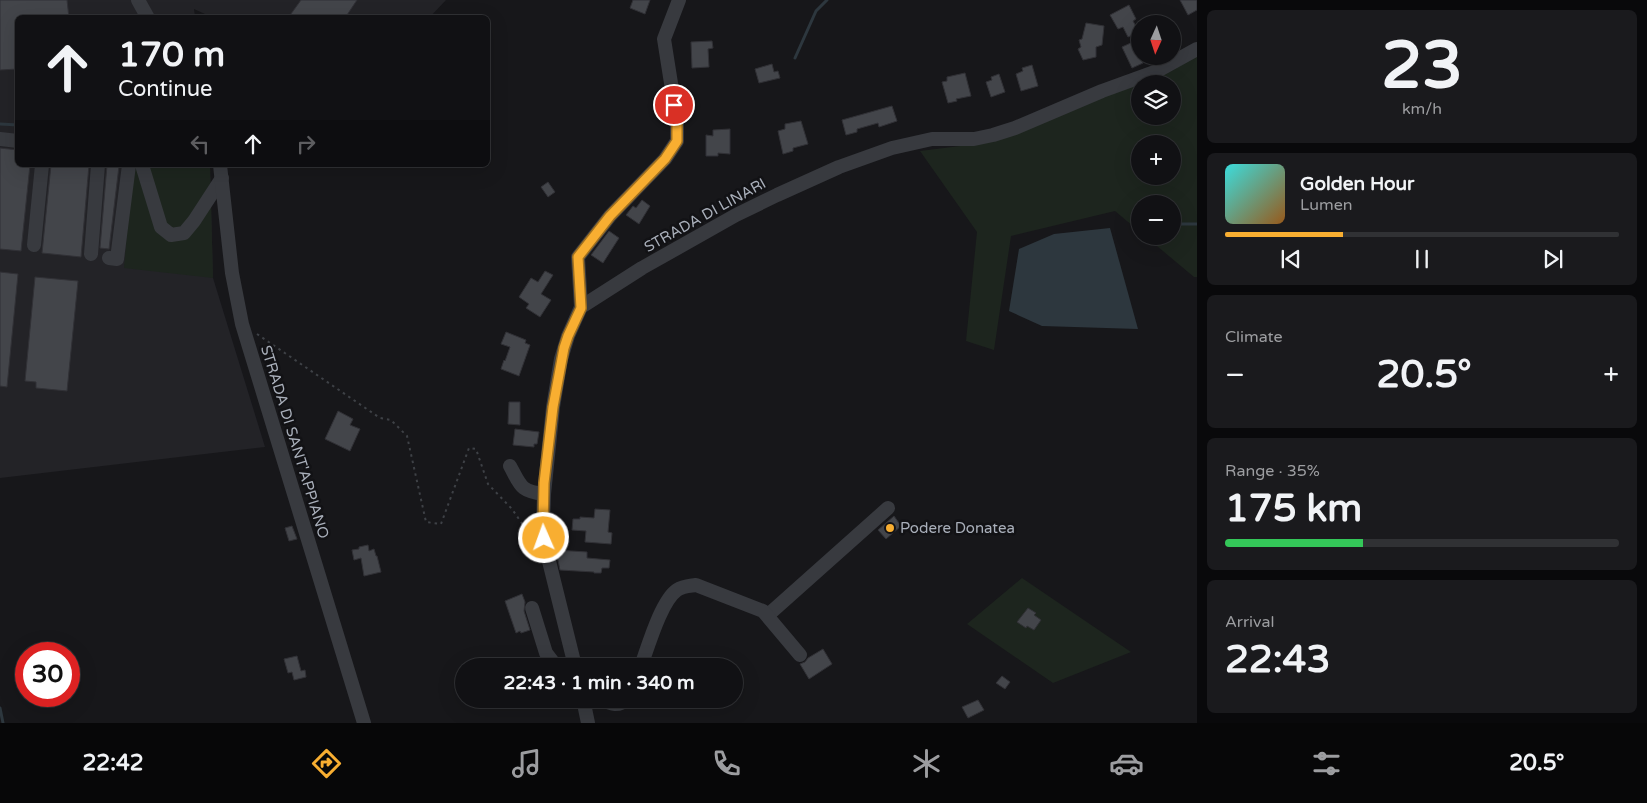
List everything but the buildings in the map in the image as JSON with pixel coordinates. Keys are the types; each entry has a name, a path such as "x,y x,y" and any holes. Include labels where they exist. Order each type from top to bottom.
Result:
{"street":[{"path":"138,0 146,15"},
{"path":"573,658 546,549 543,527 544,494 553,407 561,359 568,336 581,308 578,257 610,216 665,159 677,141 677,121 664,39 679,0"},
{"name":"STRADA DI LINARI","path":"581,308 642,268 777,194 892,148 932,139 974,139 1015,128 1102,91 1157,71 1197,49"},
{"path":"0,139 15,141"},
{"path":"34,245 42,167"},
{"path":"91,254 98,167"},
{"path":"108,258 117,259 129,167"},
{"path":"143,167 161,227 171,234 184,233 194,222 221,172"},
{"name":"STRADA DI SANT'APPIANO","path":"221,172 232,273 242,324 364,723"},
{"path":"510,466 522,488 544,494"},
{"path":"768,615 888,508"},
{"path":"644,658 666,603 678,589 685,586 705,588 754,606 768,615 800,655"},
{"path":"532,608 546,653 550,658"},
{"path":"585,708 588,723"}],"path":[{"path":"257,335 380,418 391,420 407,436 426,522 441,524 469,448 476,449 488,484 512,508 536,544 546,549"}],"shaded area":[{"path":"0,0 446,0 432,15 207,15 194,9 195,15 15,15 15,167 210,167 213,278 265,447 0,478"},
{"path":"1197,55 1197,277 1194,277 1156,245 1181,245 1181,195 1131,195 1131,224 1115,211 1011,236 994,350 966,341 977,232 920,151 984,143 1131,82 1131,125 1181,125 1181,75 1149,75 1173,65 1181,65 1181,62"},
{"path":"133,167 210,167 213,278 124,268"},
{"path":"1110,228 1138,329 1042,326 1009,311 1019,249 1054,234"},
{"path":"1022,578 1131,652 1053,683 967,624"}],"waterway":[{"path":"795,58 816,11 827,0"},
{"path":"0,124 15,125"},
{"path":"1181,224 1197,224"},
{"path":"0,708 3,723"}],"place":[{"name":"Podere Donatea","path":"890,528"}],"route":[{"path":"544,538 544,483 553,407 564,348 581,308 578,257 610,216 665,159 677,141 677,121 674,105"}]}
